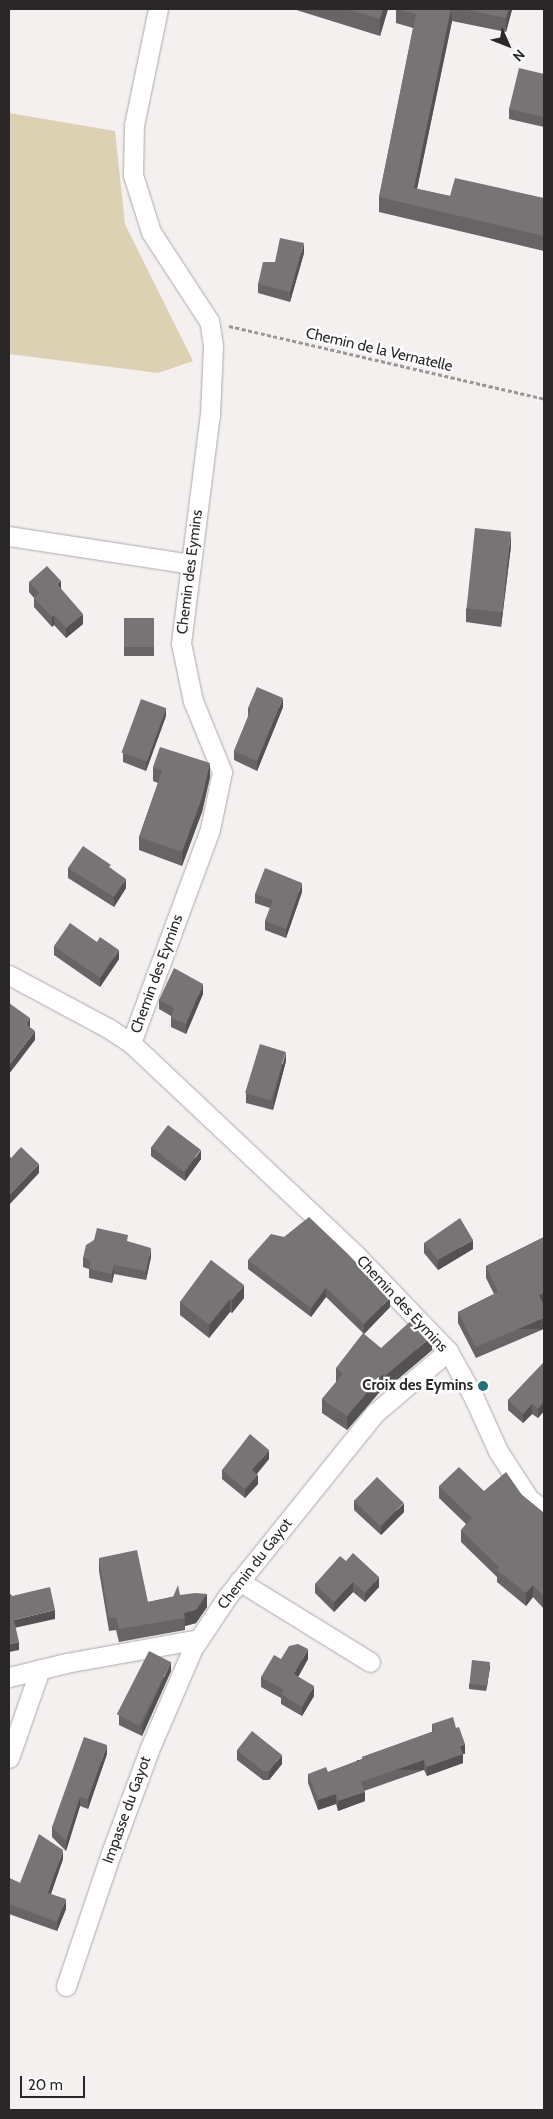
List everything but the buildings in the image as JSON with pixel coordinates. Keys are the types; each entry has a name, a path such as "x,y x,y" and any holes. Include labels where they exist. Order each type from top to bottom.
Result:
{"street":[{"path":"158,9 134,125 133,175 151,232 209,321"},
{"name":"Chemin des Eymins","path":"209,321 212,345 210,415 181,643 193,701 222,772 210,829 131,1043 356,1255 448,1352 474,1398 498,1451 529,1499 544,1510"},
{"path":"9,536 191,564"},
{"path":"9,975 108,1028 131,1043"},
{"name":"Chemin du Gayot","path":"199,1639 239,1581 375,1413 448,1352"},
{"path":"239,1581 370,1662"},
{"path":"9,1677 40,1669 199,1639"},
{"name":"Impasse du Gayot","path":"66,1986 111,1853 149,1750 199,1639"},
{"path":"9,1758 40,1669"}],"path":[{"name":"Chemin de la Vernatelle","path":"209,321 544,399"}],"shaded area":[{"path":"9,113 115,131 125,224 193,361 158,373 9,354"}],"place":[{"name":"Croix des Eymins","path":"483,1386"}]}
